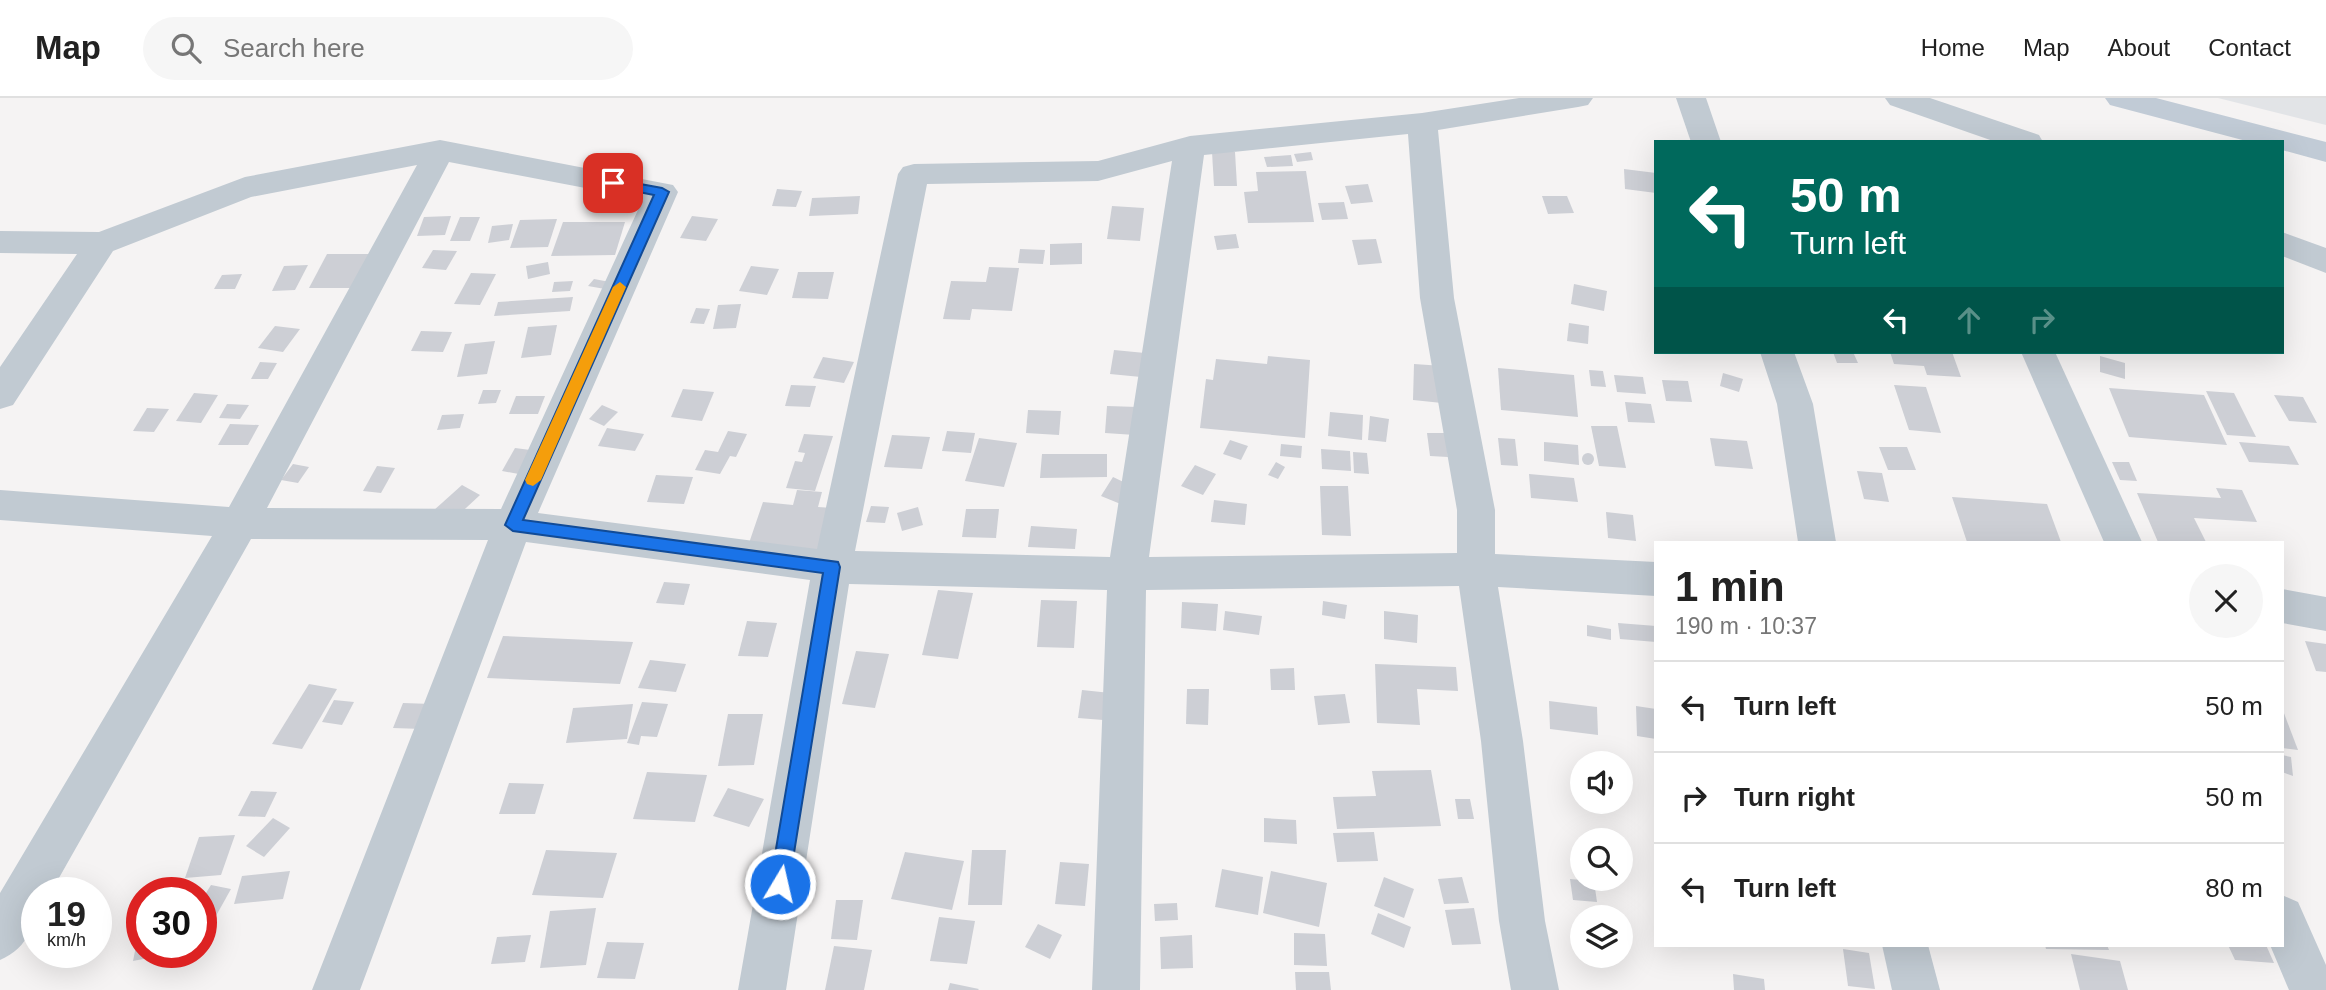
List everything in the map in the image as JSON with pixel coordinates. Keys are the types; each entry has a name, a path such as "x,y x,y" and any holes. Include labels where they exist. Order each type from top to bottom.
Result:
{"street":[{"path":"762,990 832,567 914,174 1098,171 1190,146 1422,123 1578,98"},
{"path":"1691,98 1705,140"},
{"path":"1900,98 2022,140"},
{"path":"2120,98 2280,140"},
{"path":"1929,107 1944,140"},
{"path":"1422,123 1437,298 1476,510 1475,569 1502,741 1522,921 1535,990"},
{"path":"2284,141 2326,152"},
{"path":"1116,990 1127,574 1190,146"},
{"path":"0,937 240,523 440,150"},
{"path":"0,242 102,243 245,188 440,150 662,192 513,525 336,990"},
{"path":"0,395 102,243"},
{"path":"2284,244 2326,261"},
{"path":"1778,354 1795,404 1817,541"},
{"path":"2039,354 2123,541"},
{"path":"0,505 240,523 513,525 832,567 1127,574 1475,569 1654,579"},
{"path":"2284,606 2326,614"},
{"path":"2284,923 2313,990"},
{"path":"1905,947 1916,990"}],"shaded area":[{"path":"2218,98 2326,98 2326,125"}],"building":[{"path":"1212,152 1235,152 1237,186 1214,186"},
{"path":"1311,152 1313,160 1297,162 1294,154"},
{"path":"1291,155 1293,166 1267,167 1264,157"},
{"path":"1624,169 1654,173 1654,193 1625,189"},
{"path":"1306,171 1314,222 1248,223 1244,192 1258,191 1256,172"},
{"path":"1368,184 1373,202 1351,204 1345,186"},
{"path":"777,189 802,191 796,207 772,206"},
{"path":"860,196 858,214 809,216 812,198"},
{"path":"1542,196 1567,196 1574,213 1548,214"},
{"path":"1344,202 1348,219 1322,220 1318,203"},
{"path":"1112,206 1144,208 1140,241 1107,239"},
{"path":"451,216 445,235 417,236 424,217"},
{"path":"692,216 718,219 706,241 680,238"},
{"path":"460,217 480,217 470,241 450,241"},
{"path":"557,219 548,247 510,248 520,220"},
{"path":"563,222 625,222 615,255 551,256"},
{"path":"513,224 509,240 488,243 492,226"},
{"path":"1236,234 1239,248 1217,250 1214,236"},
{"path":"1376,239 1382,263 1358,265 1352,240"},
{"path":"1082,243 1082,264 1050,265 1050,244"},
{"path":"1020,249 1045,250 1043,264 1018,263"},
{"path":"433,250 457,251 446,270 422,268"},
{"path":"327,254 377,254 359,288 309,288"},
{"path":"548,262 550,274 528,279 526,266"},
{"path":"308,265 295,290 272,291 284,266"},
{"path":"751,266 779,269 767,295 739,291"},
{"path":"989,267 1019,268 1012,311 972,309 970,320 943,319 951,281 986,282"},
{"path":"798,272 834,272 828,299 792,298"},
{"path":"471,273 496,274 480,305 454,304"},
{"path":"242,274 235,289 214,289 222,275"},
{"path":"594,279 610,282 605,289 588,286"},
{"path":"573,281 570,291 552,292 554,282"},
{"path":"1574,284 1607,291 1604,311 1571,304"},
{"path":"573,297 570,311 494,316 498,302"},
{"path":"741,304 736,328 713,329 718,305"},
{"path":"696,308 710,309 704,324 690,323"},
{"path":"1569,323 1589,326 1588,344 1567,341"},
{"path":"557,325 551,355 521,358 528,327"},
{"path":"275,326 300,329 283,352 258,348"},
{"path":"421,331 452,332 443,352 411,351"},
{"path":"495,341 487,374 457,377 465,344"},
{"path":"1114,350 1145,353 1141,377 1110,374"},
{"path":"1834,354 1854,354 1858,363 1837,363"},
{"path":"1891,354 1953,354 1961,377 1927,375 1924,366 1894,364"},
{"path":"1268,356 1310,360 1305,438 1200,428 1206,379 1213,380 1216,359 1267,364"},
{"path":"2100,356 2125,363 2125,379 2100,372"},
{"path":"823,357 854,362 844,383 813,378"},
{"path":"260,362 277,363 268,379 251,379"},
{"path":"1414,364 1443,366 1442,403 1413,400"},
{"path":"1498,368 1574,375 1578,417 1501,410"},
{"path":"1589,370 1603,371 1606,387 1591,386"},
{"path":"1723,373 1743,379 1739,392 1720,386"},
{"path":"1614,375 1643,377 1646,394 1617,392"},
{"path":"1662,380 1688,381 1692,402 1666,401"},
{"path":"791,385 816,386 810,407 785,406"},
{"path":"1894,385 1926,387 1941,433 1909,430"},
{"path":"2109,388 2204,395 2227,445 2129,437"},
{"path":"683,389 714,392 702,421 671,417"},
{"path":"483,390 501,390 496,403 478,404"},
{"path":"2206,391 2234,393 2256,437 2227,435"},
{"path":"194,393 218,395 201,423 176,421"},
{"path":"2274,395 2303,397 2317,423 2289,421"},
{"path":"516,396 545,396 538,414 509,414"},
{"path":"1625,402 1651,404 1655,423 1628,422"},
{"path":"227,404 249,405 240,419 219,418"},
{"path":"602,405 618,412 604,426 589,419"},
{"path":"1107,406 1138,407 1135,435 1105,433"},
{"path":"147,408 169,409 154,432 133,431"},
{"path":"1028,410 1061,411 1059,435 1026,433"},
{"path":"1330,412 1363,415 1362,440 1328,436"},
{"path":"464,414 460,428 437,430 442,415"},
{"path":"1370,416 1389,419 1386,442 1368,440"},
{"path":"230,424 259,425 248,445 218,445"},
{"path":"1591,426 1617,426 1626,468 1599,466"},
{"path":"607,428 644,434 635,451 598,446"},
{"path":"728,431 747,434 736,457 730,456 720,474 695,470 705,450 718,452"},
{"path":"947,431 975,433 971,453 942,451"},
{"path":"1427,433 1445,433 1448,457 1430,456"},
{"path":"804,434 833,436 815,491 786,488 795,461 802,462 805,453 798,452"},
{"path":"892,435 930,437 922,469 884,467"},
{"path":"979,438 1017,443 1004,487 965,481"},
{"path":"1498,438 1515,439 1518,466 1501,465"},
{"path":"1710,438 1747,441 1753,469 1715,466"},
{"path":"1230,440 1248,446 1241,460 1223,454"},
{"path":"1544,442 1578,445 1579,465 1544,461"},
{"path":"2239,442 2289,446 2299,465 2249,462"},
{"path":"1281,444 1302,446 1301,458 1280,456"},
{"path":"1879,447 1907,447 1916,470 1888,470"},
{"path":"515,448 538,451 524,475 502,471"},
{"path":"1321,449 1350,451 1351,471 1322,469"},
{"path":"1353,452 1367,453 1369,474 1354,473"},
{"path":"1588,453 1594,459 1588,465 1582,459"},
{"path":"1042,454 1107,454 1107,477 1040,478"},
{"path":"1276,462 1285,467 1278,479 1268,475"},
{"path":"2112,462 2129,462 2137,481 2120,480"},
{"path":"293,464 309,467 298,483 281,480"},
{"path":"1195,465 1216,474 1203,495 1181,486"},
{"path":"377,466 395,468 381,493 363,491"},
{"path":"1857,471 1882,473 1889,502 1864,499"},
{"path":"1529,474 1574,478 1578,502 1531,498"},
{"path":"656,475 693,477 684,504 647,502"},
{"path":"1113,477 1134,487 1123,505 1101,496"},
{"path":"462,485 480,495 452,521 433,511"},
{"path":"1320,486 1348,486 1351,536 1322,535"},
{"path":"2216,488 2242,490 2257,522 2194,518 2206,541 2158,541 2137,493 2221,498"},
{"path":"797,490 822,492 818,507 833,508 819,552 748,546 763,502 793,505"},
{"path":"1952,497 2047,504 2061,541 1967,541"},
{"path":"1214,500 1247,504 1245,525 1211,522"},
{"path":"871,506 889,507 885,523 866,522"},
{"path":"918,507 923,525 902,531 897,513"},
{"path":"966,509 999,509 996,538 962,537"},
{"path":"1606,512 1633,515 1636,541 1608,538"},
{"path":"1031,526 1077,529 1075,549 1028,547"},
{"path":"664,582 690,584 684,605 656,603"},
{"path":"938,590 973,593 958,659 922,655"},
{"path":"1041,600 1077,601 1074,648 1037,647"},
{"path":"1323,601 1347,605 1345,619 1322,615"},
{"path":"1182,602 1218,604 1216,631 1181,628"},
{"path":"1225,611 1262,616 1259,635 1223,630"},
{"path":"1384,611 1418,615 1417,643 1384,639"},
{"path":"747,621 777,623 768,657 738,656"},
{"path":"1618,623 1654,626 1654,642 1620,639"},
{"path":"1587,625 1611,629 1611,640 1587,636"},
{"path":"503,636 633,642 620,684 487,678"},
{"path":"2305,641 2326,644 2326,672 2316,671"},
{"path":"856,651 889,654 875,708 842,704"},
{"path":"650,660 686,664 676,692 638,688"},
{"path":"1375,664 1456,667 1458,691 1417,689 1420,725 1377,723"},
{"path":"1294,668 1295,690 1271,690 1270,669"},
{"path":"309,684 337,689 302,749 272,744"},
{"path":"1187,689 1209,689 1208,725 1186,724"},
{"path":"1082,690 1120,694 1116,721 1078,718"},
{"path":"1345,694 1350,723 1318,725 1314,696"},
{"path":"334,700 354,702 342,725 322,722"},
{"path":"1549,701 1597,707 1598,735 1550,729"},
{"path":"642,702 668,704 657,737 641,736 639,745 627,743"},
{"path":"403,703 432,704 422,729 393,728"},
{"path":"633,704 627,739 566,743 573,708"},
{"path":"1636,706 1654,709 1654,739 1637,736"},
{"path":"2284,713 2298,750 2284,748"},
{"path":"728,714 763,714 754,765 718,766"},
{"path":"2284,755 2291,757 2293,776 2284,773"},
{"path":"1431,770 1441,826 1337,829 1333,797 1376,796 1372,771"},
{"path":"647,772 707,775 695,822 633,819"},
{"path":"509,783 544,784 535,814 499,814"},
{"path":"728,788 764,799 749,827 713,816"},
{"path":"251,791 277,792 265,817 238,816"},
{"path":"1455,799 1470,799 1474,819 1458,819"},
{"path":"273,818 290,828 264,857 246,846"},
{"path":"1264,818 1296,820 1297,844 1264,842"},
{"path":"1374,832 1378,861 1337,862 1333,833"},
{"path":"235,835 221,875 185,877 199,837"},
{"path":"546,850 617,853 603,898 532,895"},
{"path":"972,850 1006,850 1002,905 968,905"},
{"path":"905,852 964,861 952,910 891,899"},
{"path":"1060,862 1089,864 1085,906 1055,904"},
{"path":"1222,869 1263,877 1258,915 1215,907"},
{"path":"290,871 283,899 234,904 242,876"},
{"path":"1271,871 1327,883 1319,927 1263,913"},
{"path":"1384,877 1414,889 1404,918 1374,906"},
{"path":"1462,877 1469,903 1444,904 1438,879"},
{"path":"217,886 231,889 217,914"},
{"path":"1572,891 1595,891 1597,902 1573,900"},
{"path":"836,900 863,900 857,940 831,939"},
{"path":"1177,903 1178,920 1155,921 1154,904"},
{"path":"596,908 586,965 540,968 550,911"},
{"path":"1474,908 1481,944 1452,945 1445,910"},
{"path":"1378,913 1411,927 1404,948 1371,934"},
{"path":"939,917 975,921 967,964 930,961"},
{"path":"1038,924 1062,935 1050,959 1025,947"},
{"path":"1294,933 1325,934 1327,966 1294,965"},
{"path":"531,935 525,962 491,964 497,937"},
{"path":"1192,935 1193,968 1161,969 1160,937"},
{"path":"607,942 644,943 635,979 597,978"},
{"path":"834,946 872,950 864,990 825,990"},
{"path":"2108,947 2109,950 2046,949"},
{"path":"2229,947 2267,947 2274,963 2235,960"},
{"path":"1843,949 1869,953 1875,989 1848,986"},
{"path":"2071,954 2120,961 2128,990 2080,990"},
{"path":"1295,972 1329,972 1331,990 1296,990"},
{"path":"1733,974 1764,979 1765,990 1734,990"},
{"path":"950,983 979,989 948,990"}],"slow traffic":[{"path":"533,480 620,287"}],"route":[{"path":"613,183 662,192 513,525 832,567 780,884"}]}
